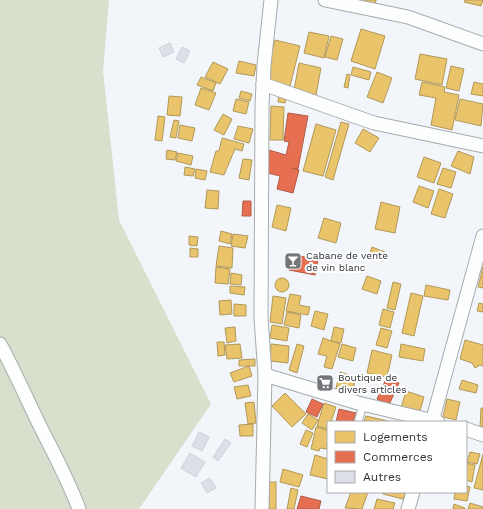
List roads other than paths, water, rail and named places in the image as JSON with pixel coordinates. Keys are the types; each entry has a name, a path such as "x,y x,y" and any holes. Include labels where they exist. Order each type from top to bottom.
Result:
{"street":[{"path":"262,509 265,375 261,311 261,173 263,84 271,0"},
{"path":"325,0 408,17 460,34 483,44"},
{"path":"263,84 374,123 483,146"},
{"path":"434,421 483,236"},
{"path":"0,344 19,379 38,423 68,479 79,509"},
{"path":"265,375 363,405 430,421"},
{"path":"467,430 483,435"},
{"path":"408,509 413,493"}],"lane":[{"path":"358,421 363,405"}],"place":[{"name":"Cabane de vente de vin blanc","path":"293,261"},
{"name":"Boutique de divers articles","path":"325,383"}]}
